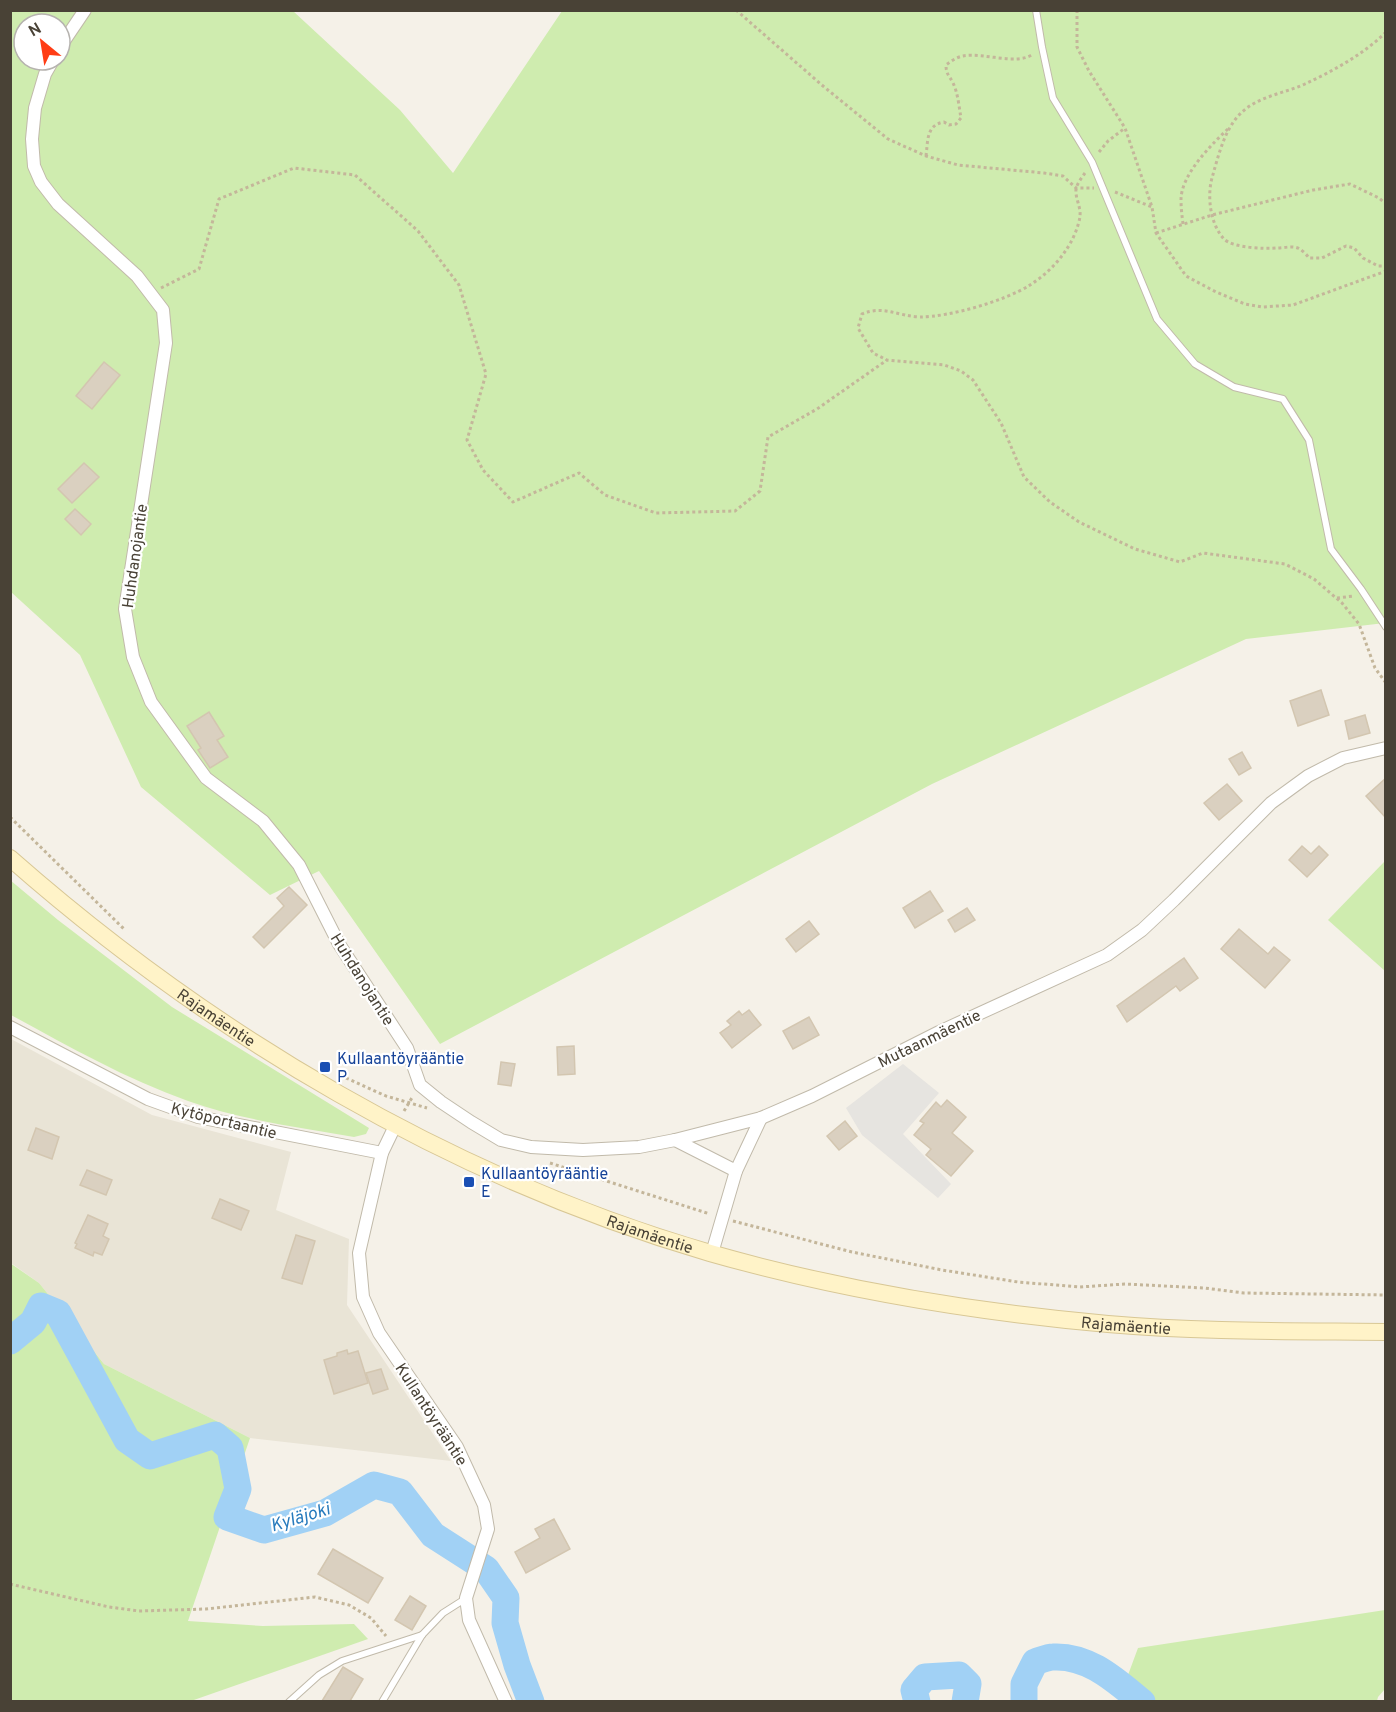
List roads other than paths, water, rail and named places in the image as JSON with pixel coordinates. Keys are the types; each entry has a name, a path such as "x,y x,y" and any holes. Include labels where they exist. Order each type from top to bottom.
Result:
{"main road":[{"name":"Rajamäentie","path":"10,858 104,936 177,990 269,1052 395,1126 540,1192 651,1233 712,1253 844,1286 916,1300 1024,1315 1122,1325 1203,1329 1386,1332"}],"street":[{"path":"72,29 85,10"},
{"name":"Huhdanojantie","path":"46,72 35,108 32,139 34,166 37,174 57,204 137,276 163,310 166,343 125,609 133,657 151,702 206,777 263,821 299,865 339,944 407,1048 420,1084"},
{"name":"Mutaanmäentie","path":"420,1084 463,1117 501,1140 531,1147 594,1149 639,1147 761,1118 812,1096 939,1032 1107,955 1142,930 1271,803 1308,776 1343,758 1386,748"},
{"name":"Kytöportaantie","path":"10,1027 148,1099 198,1117 382,1153"},
{"path":"712,1253 736,1171 761,1118"},
{"name":"Kullantöyrääntie","path":"395,1126 382,1153 359,1253 363,1297 379,1333 445,1428 471,1474 484,1505 488,1529 466,1598 469,1620 506,1701"},
{"path":"675,1140 736,1171"}],"lane":[{"path":"1036,10 1053,98 1092,162 1156,319 1195,364 1234,387 1283,399 1309,440 1331,549 1386,627"},
{"path":"382,1701 422,1635 443,1613 466,1598"},
{"path":"289,1701 319,1675 342,1661 422,1635"}],"waterway":[{"name":"Kyläjoki","path":"10,1341 33,1322 41,1306 58,1313 127,1440 150,1456 215,1435 230,1448 238,1489 227,1517 264,1530 325,1513 374,1485 400,1492 433,1535 486,1569 506,1598 505,1623 531,1702"},
{"name":"Kyläjoki","path":"1024,1702 1024,1684 1035,1662 1053,1657 1066,1657 1090,1665 1112,1678 1142,1702"},
{"name":"Kyläjoki","path":"917,1702 914,1690 925,1677 959,1675 968,1684 965,1702"}],"place":[{"name":"Kullaantöyrääntie P","path":"325,1067"},
{"name":"Kullaantöyrääntie E","path":"469,1182"}]}
